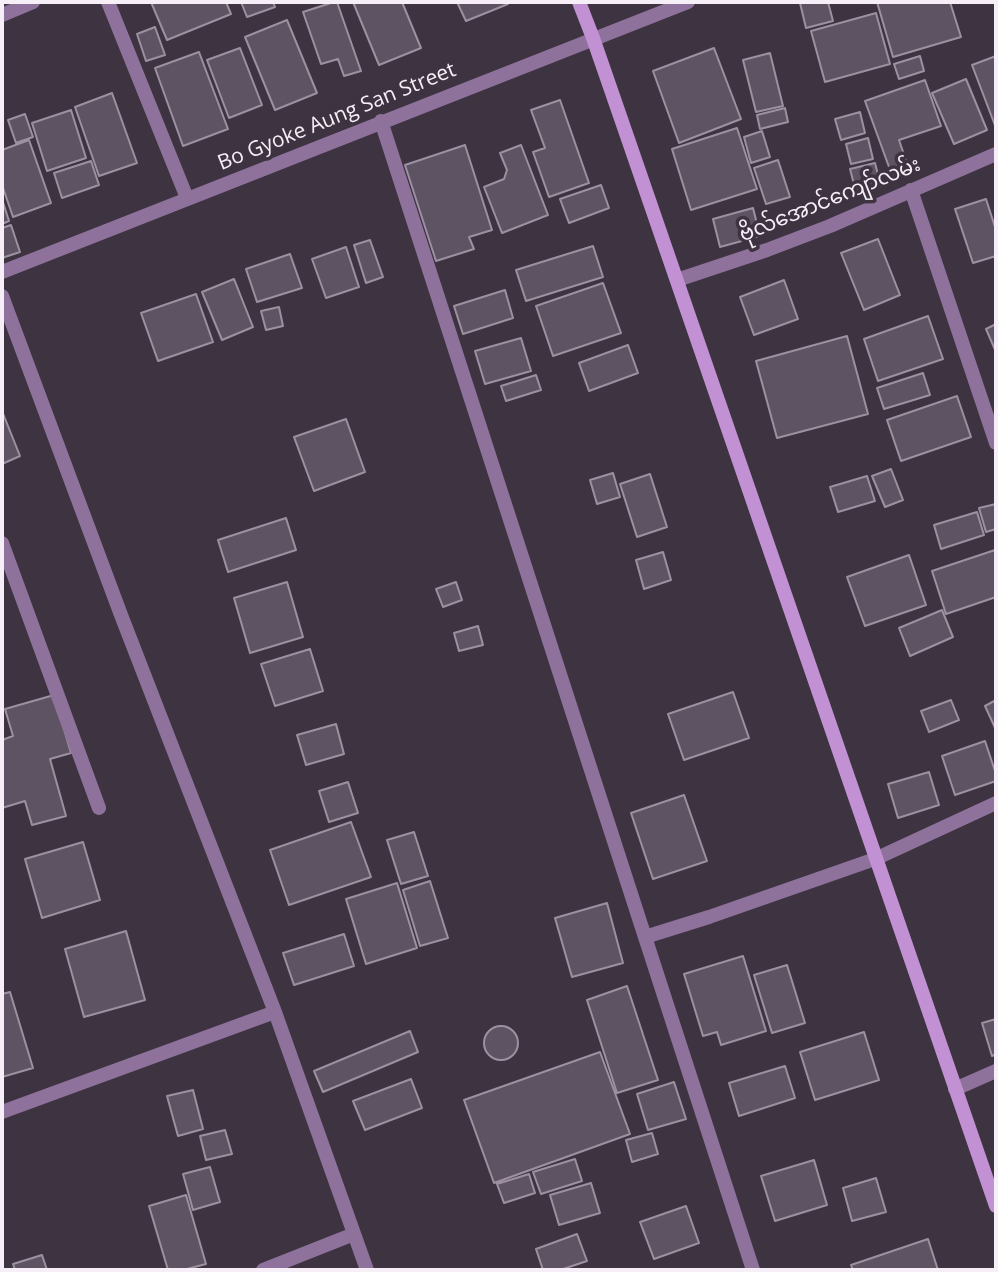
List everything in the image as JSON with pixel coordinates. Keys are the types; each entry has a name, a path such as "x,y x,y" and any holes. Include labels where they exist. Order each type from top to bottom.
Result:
{"street":[{"path":"2,15 33,2"},
{"path":"108,2 187,198"},
{"path":"579,2 996,1206"},
{"name":"Bo Gyoke Aung San Street","path":"2,272 688,2"},
{"path":"382,121 753,1270"},
{"name":"ဗိုလ်အောင်ကျော်လမ်း","path":"677,281 830,226 996,154"},
{"path":"911,190 996,443"},
{"path":"2,296 116,603 275,1012 367,1270"},
{"path":"2,543 99,808"},
{"path":"645,937 875,859 996,803"},
{"path":"2,1112 275,1012"},
{"path":"955,1089 996,1070"},
{"path":"262,1270 354,1234"}],"building":[{"path":"151,2 226,2 231,14 167,40"},
{"path":"241,2 273,2 275,7 247,17"},
{"path":"337,2 361,71 344,76 338,59 321,64 303,12"},
{"path":"353,2 402,2 421,48 379,65"},
{"path":"457,2 507,2 508,4 466,21"},
{"path":"828,2 833,21 806,28 800,3"},
{"path":"877,2 950,2 961,37 893,57"},
{"path":"876,13 890,64 825,82 811,31"},
{"path":"287,20 317,93 275,110 245,37"},
{"path":"155,27 165,55 146,61 137,34"},
{"path":"240,48 262,105 229,118 207,60"},
{"path":"714,48 741,119 679,143 653,71"},
{"path":"199,52 228,129 183,146 155,68"},
{"path":"770,53 783,106 756,112 743,60"},
{"path":"920,56 924,71 899,79 894,64"},
{"path":"996,56 996,128 972,65"},
{"path":"966,79 987,130 954,144 932,93"},
{"path":"925,80 941,126 899,140 910,172 893,178 865,101"},
{"path":"112,93 137,163 99,176 75,107"},
{"path":"560,100 589,183 549,197 533,152 545,148 531,110"},
{"path":"785,108 788,122 760,129 757,115"},
{"path":"71,110 86,158 47,171 32,123"},
{"path":"860,112 865,133 841,140 835,119"},
{"path":"25,114 33,137 16,143 8,120"},
{"path":"737,128 757,189 691,210 672,149"},
{"path":"762,131 770,157 751,163 744,137"},
{"path":"868,138 873,159 851,164 846,144"},
{"path":"29,140 51,203 13,217 2,185 2,150"},
{"path":"465,145 492,230 469,237 474,249 436,261 405,165"},
{"path":"521,145 548,215 502,233 484,187 504,179 507,170 500,153"},
{"path":"778,160 790,197 766,204 754,168"},
{"path":"91,161 99,185 62,198 54,173"},
{"path":"875,163 881,186 856,192 850,169"},
{"path":"601,185 609,208 569,223 560,199"},
{"path":"2,199 9,221 2,224"},
{"path":"986,199 996,230 996,256 973,263 955,209"},
{"path":"753,208 760,236 720,247 713,219"},
{"path":"11,225 20,252 2,258 2,228"},
{"path":"878,239 900,295 864,310 841,253"},
{"path":"370,240 383,277 366,283 354,245"},
{"path":"593,246 603,277 526,301 516,270"},
{"path":"346,247 359,287 326,298 312,259"},
{"path":"290,254 302,288 257,302 246,269"},
{"path":"234,279 253,327 222,340 202,292"},
{"path":"784,280 798,319 754,335 740,297"},
{"path":"603,283 621,333 553,356 536,306"},
{"path":"505,290 513,318 463,334 454,306"},
{"path":"196,294 213,342 158,361 141,313"},
{"path":"279,307 283,326 266,330 261,311"},
{"path":"928,316 943,359 878,381 864,339"},
{"path":"996,324 996,352 986,329"},
{"path":"847,336 868,414 777,438 756,361"},
{"path":"521,338 531,371 485,384 475,351"},
{"path":"628,345 638,373 589,391 579,363"},
{"path":"923,373 930,395 884,409 877,388"},
{"path":"536,375 541,390 506,401 501,386"},
{"path":"957,396 971,437 901,461 887,420"},
{"path":"2,411 20,456 2,464"},
{"path":"346,419 365,472 314,491 294,437"},
{"path":"891,469 903,500 885,507 872,476"},
{"path":"613,473 620,497 597,504 590,480"},
{"path":"650,474 667,527 637,537 620,484"},
{"path":"867,476 875,501 838,512 830,487"},
{"path":"996,504 996,529 986,532 979,508"},
{"path":"977,512 984,535 941,549 934,525"},
{"path":"286,518 296,550 228,572 218,540"},
{"path":"995,550 996,597 946,614 932,571"},
{"path":"663,552 671,580 644,589 636,560"},
{"path":"909,555 926,605 865,626 847,577"},
{"path":"287,582 303,637 250,653 234,598"},
{"path":"456,582 462,600 443,607 436,589"},
{"path":"942,610 953,637 910,656 899,628"},
{"path":"478,626 483,645 459,651 454,633"},
{"path":"310,649 323,691 275,706 261,664"},
{"path":"733,692 749,738 684,760 668,714"},
{"path":"54,695 71,753 50,759 66,816 32,825 25,801 2,808 2,740 13,736 5,709"},
{"path":"951,700 959,720 929,732 921,711"},
{"path":"996,700 996,730 985,706"},
{"path":"336,724 344,754 306,765 297,735"},
{"path":"985,741 996,781 955,795 942,756"},
{"path":"929,772 939,805 898,818 888,784"},
{"path":"348,782 358,813 329,822 319,791"},
{"path":"684,795 707,861 653,879 631,813"},
{"path":"351,822 371,877 289,905 270,850"},
{"path":"414,832 428,876 401,884 387,840"},
{"path":"83,842 100,900 42,918 25,859"},
{"path":"430,881 448,938 420,946 403,890"},
{"path":"397,883 417,948 366,964 346,899"},
{"path":"607,903 623,963 572,977 555,918"},
{"path":"126,931 145,1000 84,1017 65,949"},
{"path":"344,934 354,966 294,985 283,953"},
{"path":"743,956 766,1031 721,1045 717,1032 703,1036 684,974"},
{"path":"787,965 805,1023 772,1033 754,975"},
{"path":"627,986 658,1080 617,1093 587,1000"},
{"path":"10,992 33,1068 2,1077 2,994"},
{"path":"996,1019 996,1054 992,1056 982,1023"},
{"path":"501,1026 513,1031 518,1043 513,1055 501,1060 489,1055 484,1043 489,1031"},
{"path":"410,1031 418,1052 323,1092 314,1071"},
{"path":"864,1032 879,1080 815,1100 800,1052"},
{"path":"600,1052 630,1134 494,1183 464,1100"},
{"path":"785,1066 795,1098 739,1116 729,1083"},
{"path":"411,1079 422,1108 365,1130 353,1101"},
{"path":"674,1082 686,1119 648,1130 637,1094"},
{"path":"193,1090 203,1129 178,1136 167,1096"},
{"path":"225,1130 232,1154 206,1160 200,1136"},
{"path":"652,1133 658,1154 632,1162 626,1140"},
{"path":"575,1159 582,1181 541,1194 533,1172"},
{"path":"814,1160 827,1205 775,1221 761,1176"},
{"path":"210,1167 220,1202 193,1210 183,1174"},
{"path":"529,1174 535,1193 504,1203 497,1184"},
{"path":"876,1178 886,1212 852,1221 843,1188"},
{"path":"591,1183 600,1213 559,1225 550,1195"},
{"path":"186,1195 206,1264 183,1270 168,1270 149,1206"},
{"path":"686,1206 699,1243 654,1259 640,1222"},
{"path":"577,1234 587,1261 560,1270 543,1270 536,1249"},
{"path":"928,1239 938,1270 853,1270 851,1265"},
{"path":"42,1255 47,1270 15,1270 13,1264"}]}
